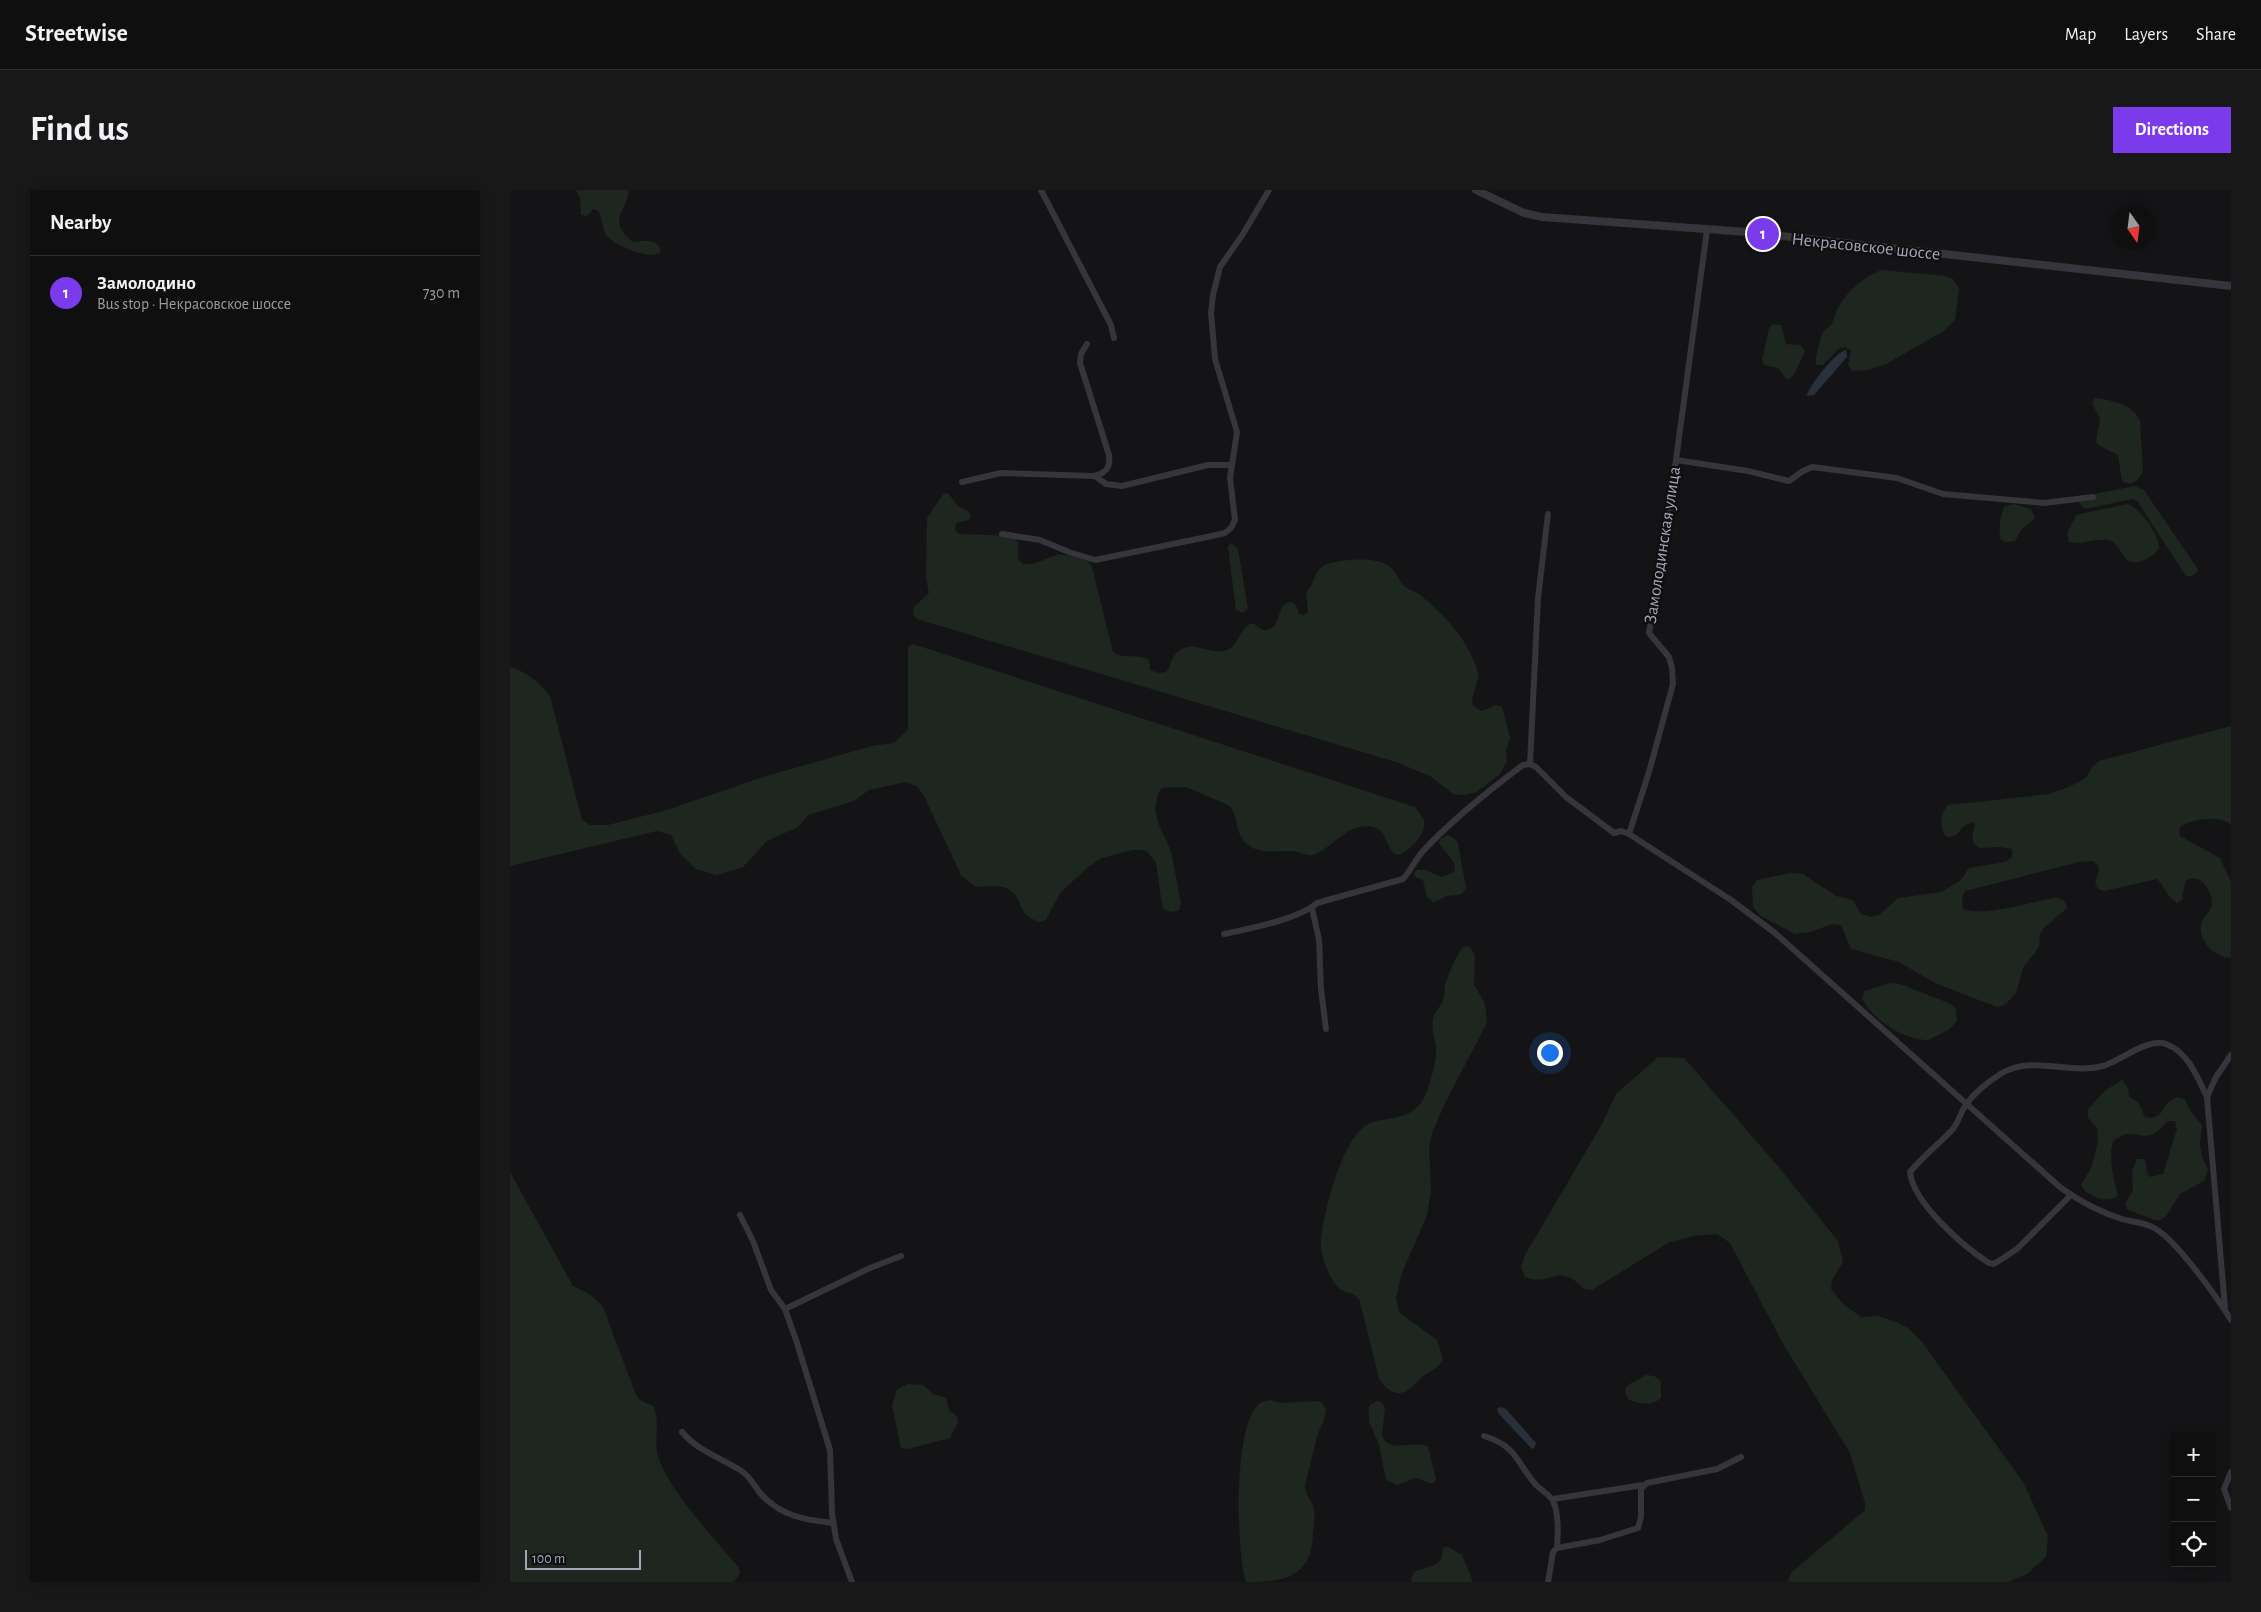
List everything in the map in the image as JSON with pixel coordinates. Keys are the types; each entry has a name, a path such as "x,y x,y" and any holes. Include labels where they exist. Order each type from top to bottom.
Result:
{"street":[{"path":"1041,190 1111,325 1114,338"},
{"path":"1002,534 1040,540 1095,560 1225,533 1231,528 1234,520 1231,493 1231,465 1237,432 1215,359 1212,320 1213,295 1220,267 1243,234 1269,190"},
{"name":"Некрасовское шоссе","path":"1476,190 1510,208 1542,217 1763,234 2231,286"},
{"name":"Замолодинская улица","path":"1629,834 1649,772 1673,684 1669,657 1649,633 1676,460 1707,230"},
{"path":"962,482 1008,473 1094,476 1107,469 1110,460 1080,363 1080,354 1087,344"},
{"path":"1676,460 1748,471 1789,481 1812,467 1882,475 1915,483 1944,494 2044,503 2093,497"},
{"path":"1094,476 1106,484 1122,486 1208,466 1231,465"},
{"path":"1530,764 1538,598 1548,514"},
{"path":"1224,934 1263,925 1312,908 1318,904 1403,879 1410,871 1414,862 1452,824 1498,783 1523,765 1530,764 1598,822 1614,833 1621,831 1629,834 1731,900 1775,933 2017,1150 2072,1195 2098,1211 2145,1224 2160,1231 2225,1308 2231,1320"},
{"path":"1312,908 1319,940 1321,990 1326,1029"},
{"path":"2072,1195 2017,1250 1994,1264 1986,1261 1949,1231 1916,1190 1911,1182 1910,1172 1952,1130 1960,1120 1967,1104 1989,1082 2010,1069 2031,1065 2085,1068 2102,1066 2155,1042 2166,1044 2186,1059 2195,1072 2206,1097 2225,1308"},
{"path":"2206,1097 2216,1077 2231,1055"},
{"path":"740,1215 753,1241 771,1290 785,1309 830,1450 834,1523 842,1558 852,1582"},
{"path":"785,1309 870,1268 900,1256"},
{"path":"682,1432 696,1447 746,1475 769,1502 778,1509 802,1519 834,1523"},
{"path":"1484,1436 1498,1441 1512,1450 1534,1483 1553,1499 1558,1533 1557,1548"},
{"path":"1553,1499 1643,1486 1662,1478 1717,1469 1741,1457"},
{"path":"2231,1472 2226,1478 2224,1490 2231,1508"},
{"path":"1548,1582 1553,1552 1557,1548 1600,1540 1638,1528 1641,1517 1640,1494 1643,1486"}],"shaded area":[{"path":"576,190 629,190 620,216 620,228 633,242 654,242 661,252 649,255 633,251 611,240 605,233 598,210 593,209 587,216 581,215 580,198"},
{"path":"1882,270 1945,276 1953,279 1959,288 1955,320 1944,331 1886,364 1868,370 1852,371 1848,365 1851,351 1845,347 1838,349 1823,365 1816,365 1817,353 1823,333 1832,323 1842,302 1851,290 1863,280"},
{"path":"1773,324 1781,325 1786,344 1800,345 1805,351 1795,373 1789,379 1786,379 1778,368 1764,365 1762,360 1769,328"},
{"path":"1846,350 1847,357 1814,395 1807,396 1808,391 1823,370 1836,356"},
{"path":"2095,398 2127,407 2137,415 2140,421 2143,471 2135,482 2125,483 2122,481 2118,455 2096,442 2100,419 2092,403"},
{"path":"2135,486 2144,490 2197,568 2198,571 2192,576 2186,576 2137,501 2132,499 2085,509 2079,502 2083,496"},
{"path":"944,493 949,494 957,505 968,511 971,516 969,520 956,523 955,531 960,534 1013,536 1018,543 1018,559 1023,564 1036,563 1057,555 1088,561 1092,567 1113,652 1122,656 1145,658 1149,660 1150,670 1159,673 1166,672 1173,657 1187,647 1213,651 1227,650 1233,646 1249,624 1254,624 1262,630 1269,629 1276,622 1280,611 1286,603 1292,602 1296,605 1299,614 1305,615 1308,611 1306,592 1318,570 1325,565 1339,561 1357,560 1383,563 1391,568 1405,587 1419,594 1447,620 1469,650 1479,675 1472,699 1473,706 1482,711 1496,705 1502,707 1510,738 1506,751 1507,762 1499,775 1475,793 1453,794 1430,776 1396,762 917,619 913,614 914,607 929,593 926,579 927,518"},
{"path":"2014,504 2031,509 2035,518 2022,529 2015,541 2007,542 2001,540 2001,518 2005,506"},
{"path":"2127,504 2143,516 2156,536 2159,548 2151,556 2144,560 2131,562 2126,559 2113,542 2108,540 2079,543 2069,542 2067,534 2076,515"},
{"path":"1231,543 1238,549 1248,609 1243,613 1236,610 1228,547"},
{"path":"913,644 1415,807 1424,820 1423,831 1416,842 1406,851 1397,855 1390,849 1384,836 1378,829 1364,826 1349,831 1316,854 1306,855 1295,851 1272,852 1254,848 1244,841 1230,806 1186,787 1162,788 1158,794 1155,810 1159,825 1171,851 1181,903 1179,910 1173,912 1165,910 1162,905 1156,863 1149,853 1143,850 1133,850 1102,858 1088,867 1060,893 1046,920 1038,922 1023,911 1013,892 998,886 976,887 961,875 923,794 916,786 906,782 869,790 854,801 808,815 798,827 767,841 743,867 721,874 716,875 696,869 681,855 671,835 657,831 510,866 510,667 522,671 532,678 550,696 582,820 590,825 608,825 667,810 763,777 872,746 894,743 908,729 908,647"},
{"path":"2231,726 2231,824 2225,821 2207,819 2182,825 2179,830 2180,836 2220,858 2231,882 2231,958 2212,950 2203,939 2201,927 2212,902 2207,887 2199,880 2194,878 2185,882 2182,900 2177,903 2170,898 2157,879 2104,891 2098,889 2095,883 2099,871 2098,865 2093,861 2079,862 1965,891 1962,897 1963,909 1972,911 1995,910 2054,898 2063,900 2067,908 2043,929 2040,934 2039,947 2023,968 2016,993 2006,1004 1997,1007 1937,984 1899,962 1851,949 1841,925 1832,924 1811,932 1795,934 1761,916 1753,907 1752,887 1757,880 1790,873 1803,874 1836,896 1853,900 1861,914 1870,917 1879,915 1898,898 1941,892 1960,881 1969,868 2005,862 2012,857 2012,849 2000,847 1979,848 1973,840 1975,824 1972,822 1964,826 1955,836 1946,837 1941,821 1943,812 1948,805 2049,794 2069,787 2086,778 2092,767 2099,761"},
{"path":"1447,835 1454,838 1458,843 1466,888 1459,895 1448,896 1433,902 1427,897 1423,880 1415,877 1414,873 1417,870 1426,870 1442,877 1455,871 1452,859 1439,843 1440,839"},
{"path":"1465,946 1470,947 1475,955 1474,984 1485,1004 1487,1023 1446,1101 1432,1133 1429,1148 1431,1192 1427,1215 1402,1273 1396,1298 1401,1314 1437,1340 1443,1359 1437,1367 1422,1377 1411,1388 1402,1393 1397,1393 1385,1386 1379,1378 1359,1299 1338,1287 1327,1270 1321,1249 1322,1233 1334,1181 1348,1147 1356,1135 1372,1122 1396,1118 1411,1112 1424,1098 1436,1055 1433,1027 1434,1017 1443,1001 1445,986 1453,964"},
{"path":"1889,983 1900,984 1951,1004 1956,1009 1957,1021 1948,1030 1928,1040 1909,1037 1899,1033 1873,1014 1862,998 1865,991"},
{"path":"1658,1057 1684,1058 1777,1165 1838,1241 1843,1262 1832,1280 1831,1289 1842,1303 1861,1317 1878,1316 1908,1328 1922,1342 2023,1482 2048,1536 2046,1557 2027,1574 2008,1582 1787,1582 1792,1572 1865,1510 1865,1503 1850,1453 1782,1342 1730,1243 1717,1234 1693,1236 1668,1243 1592,1290 1584,1289 1567,1276 1560,1275 1541,1279 1525,1277 1521,1267 1525,1255 1602,1124 1616,1094"},
{"path":"2122,1080 2128,1088 2129,1097 2138,1102 2145,1117 2157,1116 2168,1102 2178,1097 2185,1100 2190,1111 2202,1125 2200,1144 2202,1157 2208,1169 2204,1181 2180,1194 2166,1216 2161,1220 2155,1220 2128,1210 2125,1204 2133,1190 2132,1171 2137,1159 2145,1159 2147,1172 2150,1177 2163,1174 2177,1129 2175,1121 2167,1121 2151,1135 2128,1134 2121,1136 2113,1142 2111,1161 2118,1195 2114,1198 2103,1199 2092,1196 2081,1185 2092,1166 2098,1141 2097,1128 2088,1118 2088,1109 2106,1090"},
{"path":"510,1172 573,1286 591,1295 603,1307 636,1395 640,1400 653,1406 656,1413 657,1452 665,1472 683,1501 739,1568 740,1573 734,1582 510,1582"},
{"path":"1646,1375 1654,1376 1661,1381 1661,1398 1649,1404 1628,1399 1625,1391 1626,1386"},
{"path":"908,1384 923,1385 933,1394 946,1398 949,1410 957,1417 958,1423 950,1438 908,1449 901,1448 892,1406 897,1389"},
{"path":"1270,1400 1281,1403 1319,1401 1326,1409 1305,1485 1306,1492 1314,1509 1311,1548 1307,1560 1293,1574 1272,1581 1246,1582 1240,1544 1239,1490 1241,1462 1245,1436 1251,1416 1260,1403"},
{"path":"1376,1401 1381,1402 1385,1408 1382,1435 1385,1441 1396,1446 1416,1444 1428,1447 1436,1479 1434,1483 1416,1478 1397,1485 1386,1480 1379,1444 1369,1422 1369,1406"},
{"path":"1501,1407 1506,1409 1536,1443 1534,1449 1499,1414 1497,1409"},
{"path":"1447,1546 1462,1555 1473,1582 1412,1582 1411,1579 1414,1572 1438,1563 1441,1559 1442,1549"}],"place":[{"name":"Замолодино","path":"1763,234"}]}
